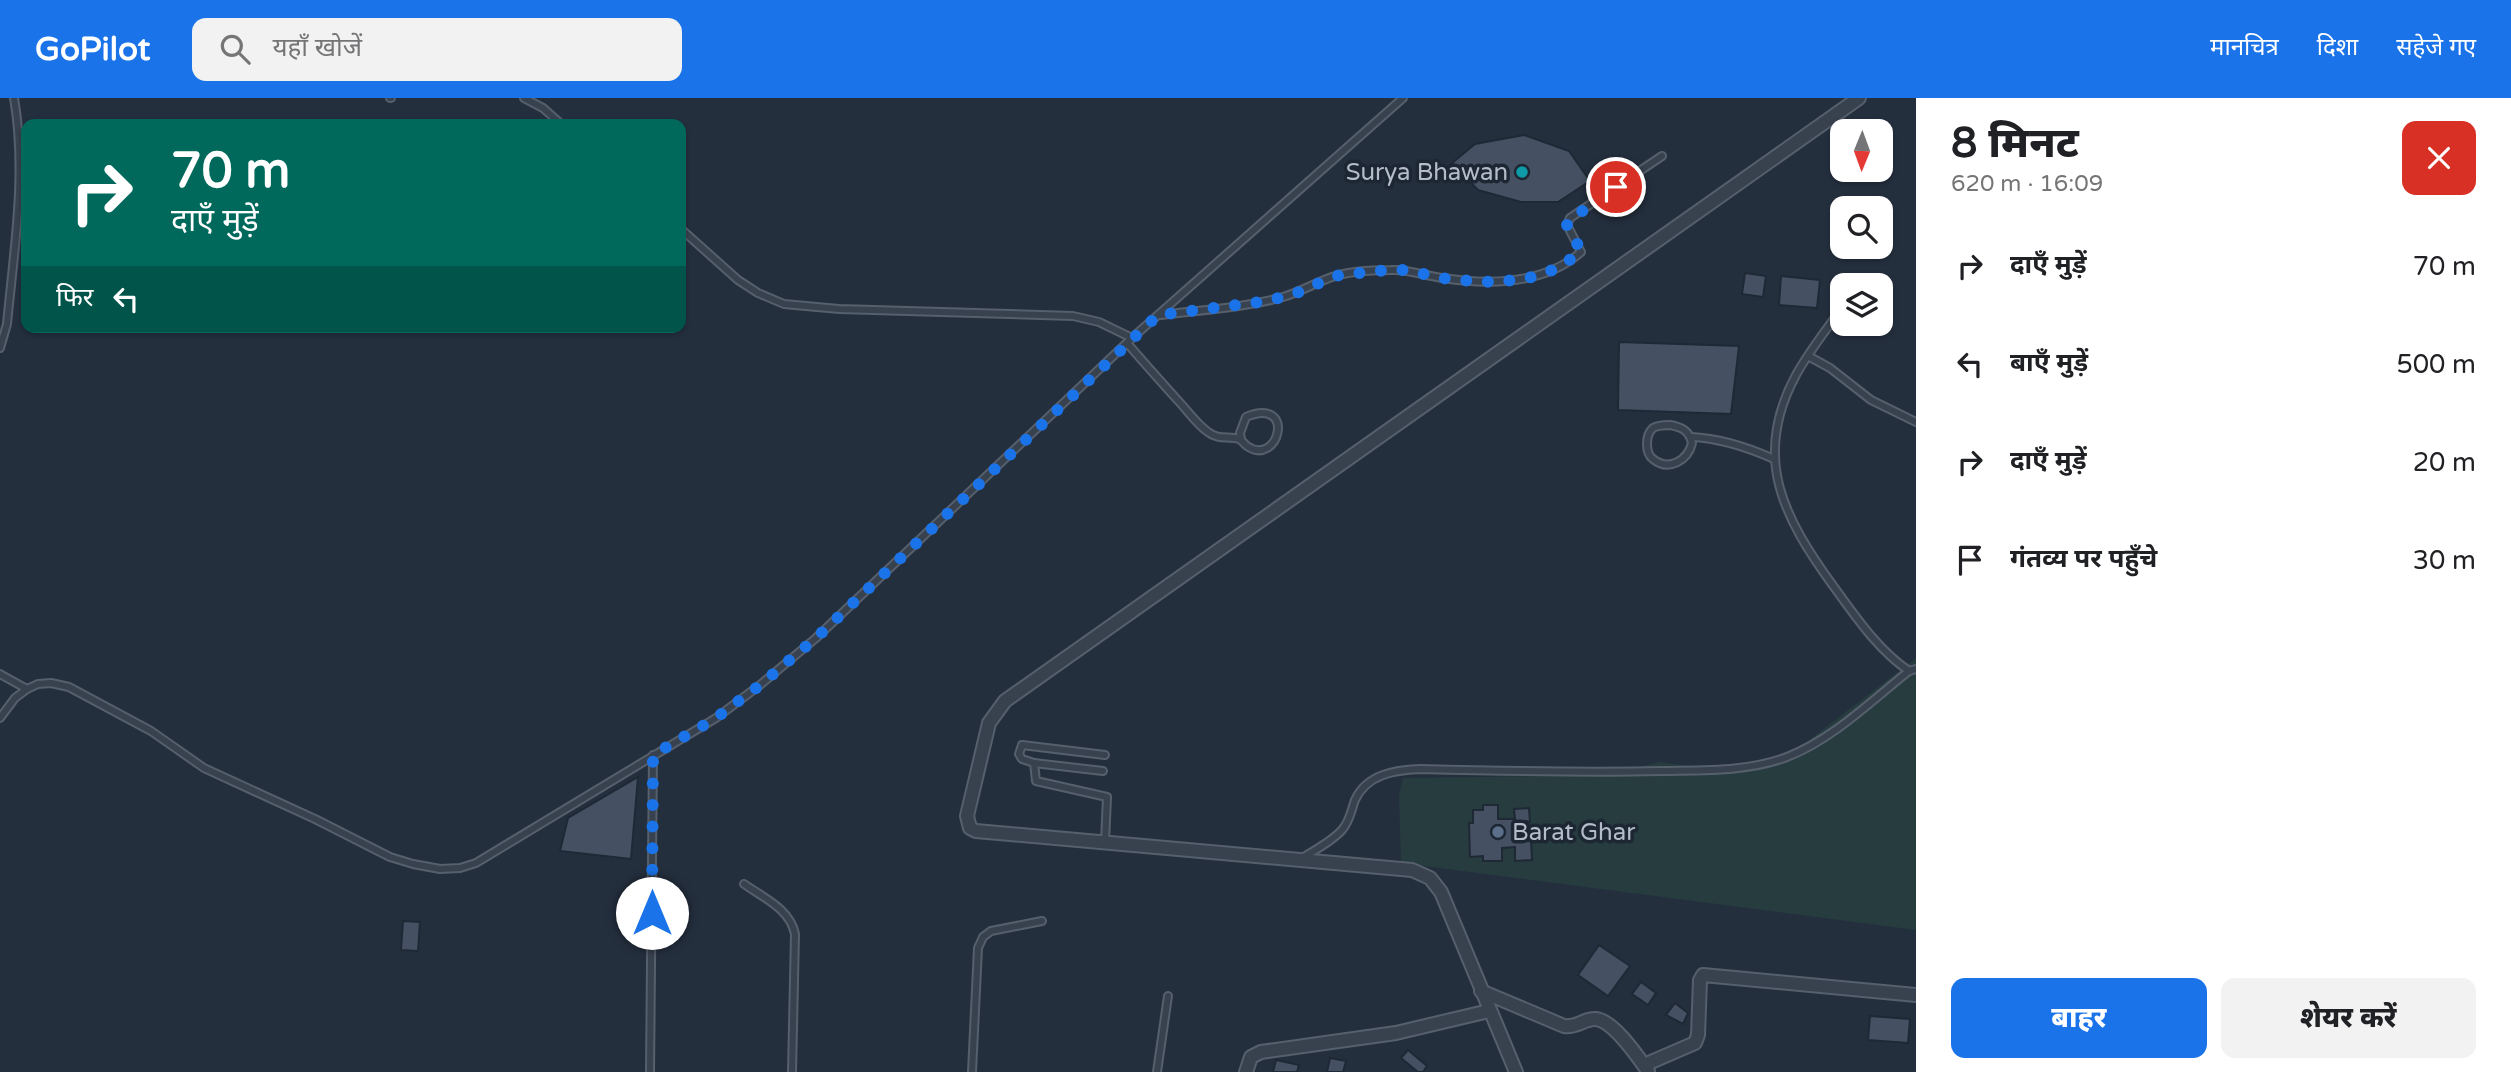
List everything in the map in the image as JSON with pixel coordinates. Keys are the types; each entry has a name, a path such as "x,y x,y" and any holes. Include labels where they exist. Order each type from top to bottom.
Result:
{"street":[{"path":"1516,1072 1441,892 1430,878 1412,870 983,833 970,828 967,816 989,723 1005,701 1859,98"},
{"path":"1480,991 1564,1026 1572,1027 1588,1019 1601,1020 1616,1032 1646,1068 1695,1043 1698,1035 1700,980 1703,975 1916,995"},
{"path":"1246,1072 1251,1057 1261,1052 1396,1033 1489,1011"}],"lane":[{"path":"0,348 7,324 20,157 14,98"},
{"path":"524,98 543,108 555,119"},
{"path":"0,718 15,698 38,684 51,683 69,687 141,725 213,772 390,857 440,869 460,868 485,859 716,718 760,685 816,638 1158,315 1403,98"},
{"path":"1158,315 1268,301 1299,292 1335,276 1375,271 1406,270 1441,278 1497,282 1541,274 1553,270 1581,252 1567,225 1570,218 1662,156"},
{"path":"686,233 738,280 758,293 784,304 839,309 1073,316 1099,322 1130,341 1205,430 1216,437 1241,439 1250,448 1262,450 1275,442 1279,431 1278,423 1274,416 1268,413 1246,417 1240,433 1241,439"},
{"path":"1298,861 1342,830 1362,789 1385,774 1420,769 1644,771 1720,769 1762,764 1788,756 1813,743 1913,670 1893,660 1858,620 1799,535 1779,489 1773,444 1782,407 1795,376 1830,324"},
{"path":"1808,356 1830,368 1871,400 1916,422"},
{"path":"1690,437 1690,450 1682,461 1662,464 1648,454 1650,432 1655,427 1670,425 1681,427 1690,437 1707,437 1774,459"},
{"path":"0,674 27,689"},
{"path":"1102,771 1034,763 1019,758 1020,745 1105,755"},
{"path":"650,1072 653,755"},
{"path":"1034,763 1034,778 1039,782 1107,797 1109,804 1105,844"},
{"path":"744,884 786,914 793,923 792,1072"},
{"path":"972,1072 978,948 983,937 991,931 1042,921"},
{"path":"1157,1072 1168,996"}],"green space":[{"path":"1916,658 1916,930 1401,863 1399,795 1403,778 1610,775 1659,762 1741,773 1795,751"}],"building":[{"name":"Surya Bhawan","path":"1524,135 1569,151 1590,181 1558,202 1521,202 1478,190 1452,163 1475,144"},
{"path":"1745,273 1766,276 1763,297 1742,294"},
{"path":"1781,276 1820,280 1817,308 1779,305"},
{"path":"1619,342 1739,346 1731,414 1618,410"},
{"path":"638,777 631,859 560,851 568,818"},
{"name":"Barat Ghar","path":"1483,805 1498,805 1498,819 1515,819 1514,809 1529,808 1530,822 1526,821 1526,841 1531,841 1532,860 1515,861 1515,847 1502,848 1502,861 1483,861 1483,856 1470,857 1469,823 1473,823 1473,810 1483,810"},
{"path":"403,921 420,922 418,951 401,950"},
{"path":"1599,945 1630,966 1608,996 1578,975"},
{"path":"1641,982 1656,993 1648,1005 1632,994"},
{"path":"1675,1003 1688,1013 1683,1024 1666,1015"},
{"path":"1870,1016 1910,1019 1908,1043 1868,1040"},
{"path":"1408,1050 1427,1066 1423,1072 1418,1072 1401,1058"},
{"path":"1330,1058 1346,1061 1343,1072 1327,1072"},
{"path":"1276,1060 1299,1065 1297,1072 1273,1072"}],"place":[{"name":"Surya Bhawan","path":"1522,172"},
{"name":"Barat Ghar","path":"1498,832"}],"route":[{"path":"652,913 653,755 716,718 816,638 1158,315 1268,301 1299,292 1335,276 1352,273 1406,270 1441,278 1497,282 1528,278 1553,270 1581,252 1567,225 1568,221 1616,187"}]}
